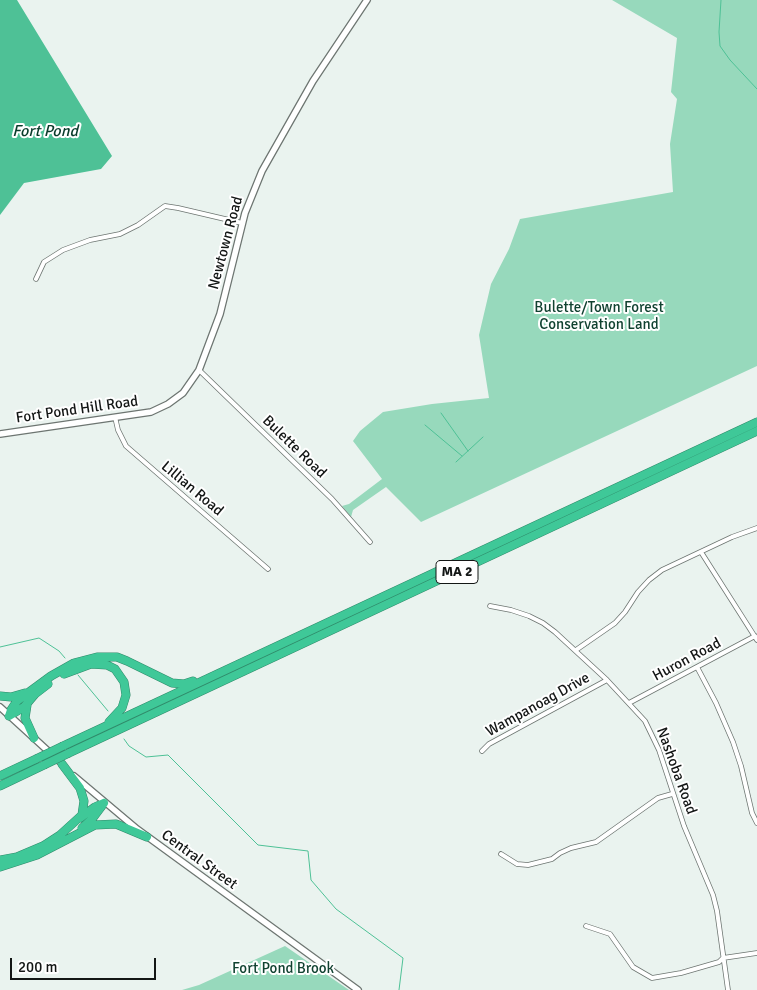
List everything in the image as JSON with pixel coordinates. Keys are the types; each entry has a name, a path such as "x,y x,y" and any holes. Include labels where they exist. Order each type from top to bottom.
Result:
{"highway":[{"name":"MA 2","path":"0,776 757,422"},
{"name":"MA 2","path":"0,786 757,431"},
{"path":"9,716 10,710 17,701 51,676 74,663 96,657 116,657 172,683 184,684 210,678"},
{"path":"9,716 17,712 45,686 66,673 91,664 107,665 115,669 120,675 124,682 126,696 122,708 102,728"},
{"path":"0,696 11,697 32,690"},
{"path":"28,702 25,718 34,738"},
{"path":"62,764 80,788 82,795 84,809 77,820"},
{"path":"0,860 17,857 38,848 60,835 77,820 104,802"},
{"path":"75,834 92,819 104,802"},
{"path":"0,867 37,855 95,825 108,823 122,826 146,837"}],"street":[{"name":"Newtown Road","path":"156,410 183,393 198,370 220,314 242,223 252,192 292,115 367,0"},
{"path":"36,279 44,262 62,250 90,240 120,234 138,226 165,206 242,223"},
{"name":"Bulette Road","path":"198,370 332,499 370,542"},
{"name":"Fort Pond Hill Road","path":"0,434 156,410"},
{"name":"Lillian Road","path":"115,417 118,430 126,446 268,569"},
{"path":"576,650 615,623 638,592 662,570 732,537 757,528"},
{"path":"701,552 756,638"},
{"name":"Nashoba Road","path":"490,606 511,610 543,623 576,650 645,721 652,735 684,826 713,895 728,990"},
{"name":"Huron Road","path":"629,703 756,638"},
{"path":"697,667 734,742 752,813 757,823"},
{"name":"Wampanoag Drive","path":"482,751 489,744 607,680"},
{"path":"0,707 34,738"},
{"name":"Central Street","path":"34,738 104,802 146,837 358,990"},
{"path":"501,854 517,864 528,865 552,859 571,848 596,842 658,798 672,794"},
{"path":"586,926 610,934 634,967 652,978 681,973 719,962 723,958 757,952"}],"green space":[{"name":"Bulette/Town Forest Conservation Land","path":"612,0 757,0 757,366 421,522 386,487 353,510 351,517 342,506 349,504 382,479 353,441 360,431 383,412 432,404 489,398 479,335 491,284 509,249 520,219 673,192 670,144 677,99 671,92 677,38"},
{"name":"Fort Pond Brook","path":"285,946 349,990 182,990 199,985"}],"water":[{"name":"Fort Pond","path":"0,0 17,0 112,156 101,169 24,183 0,215"}],"waterway":[{"path":"721,0 720,46 730,60 757,89"},
{"path":"441,413 468,451"},
{"path":"425,425 462,456"},
{"path":"456,462 483,437"},
{"name":"Fort Pond Brook","path":"0,647 39,638 59,651 65,658"},
{"name":"Fort Pond Brook","path":"78,675 108,711"},
{"name":"Fort Pond Brook","path":"124,739 129,746 146,757 168,755 258,845 308,851 311,880 336,909 403,958 399,990"}]}
